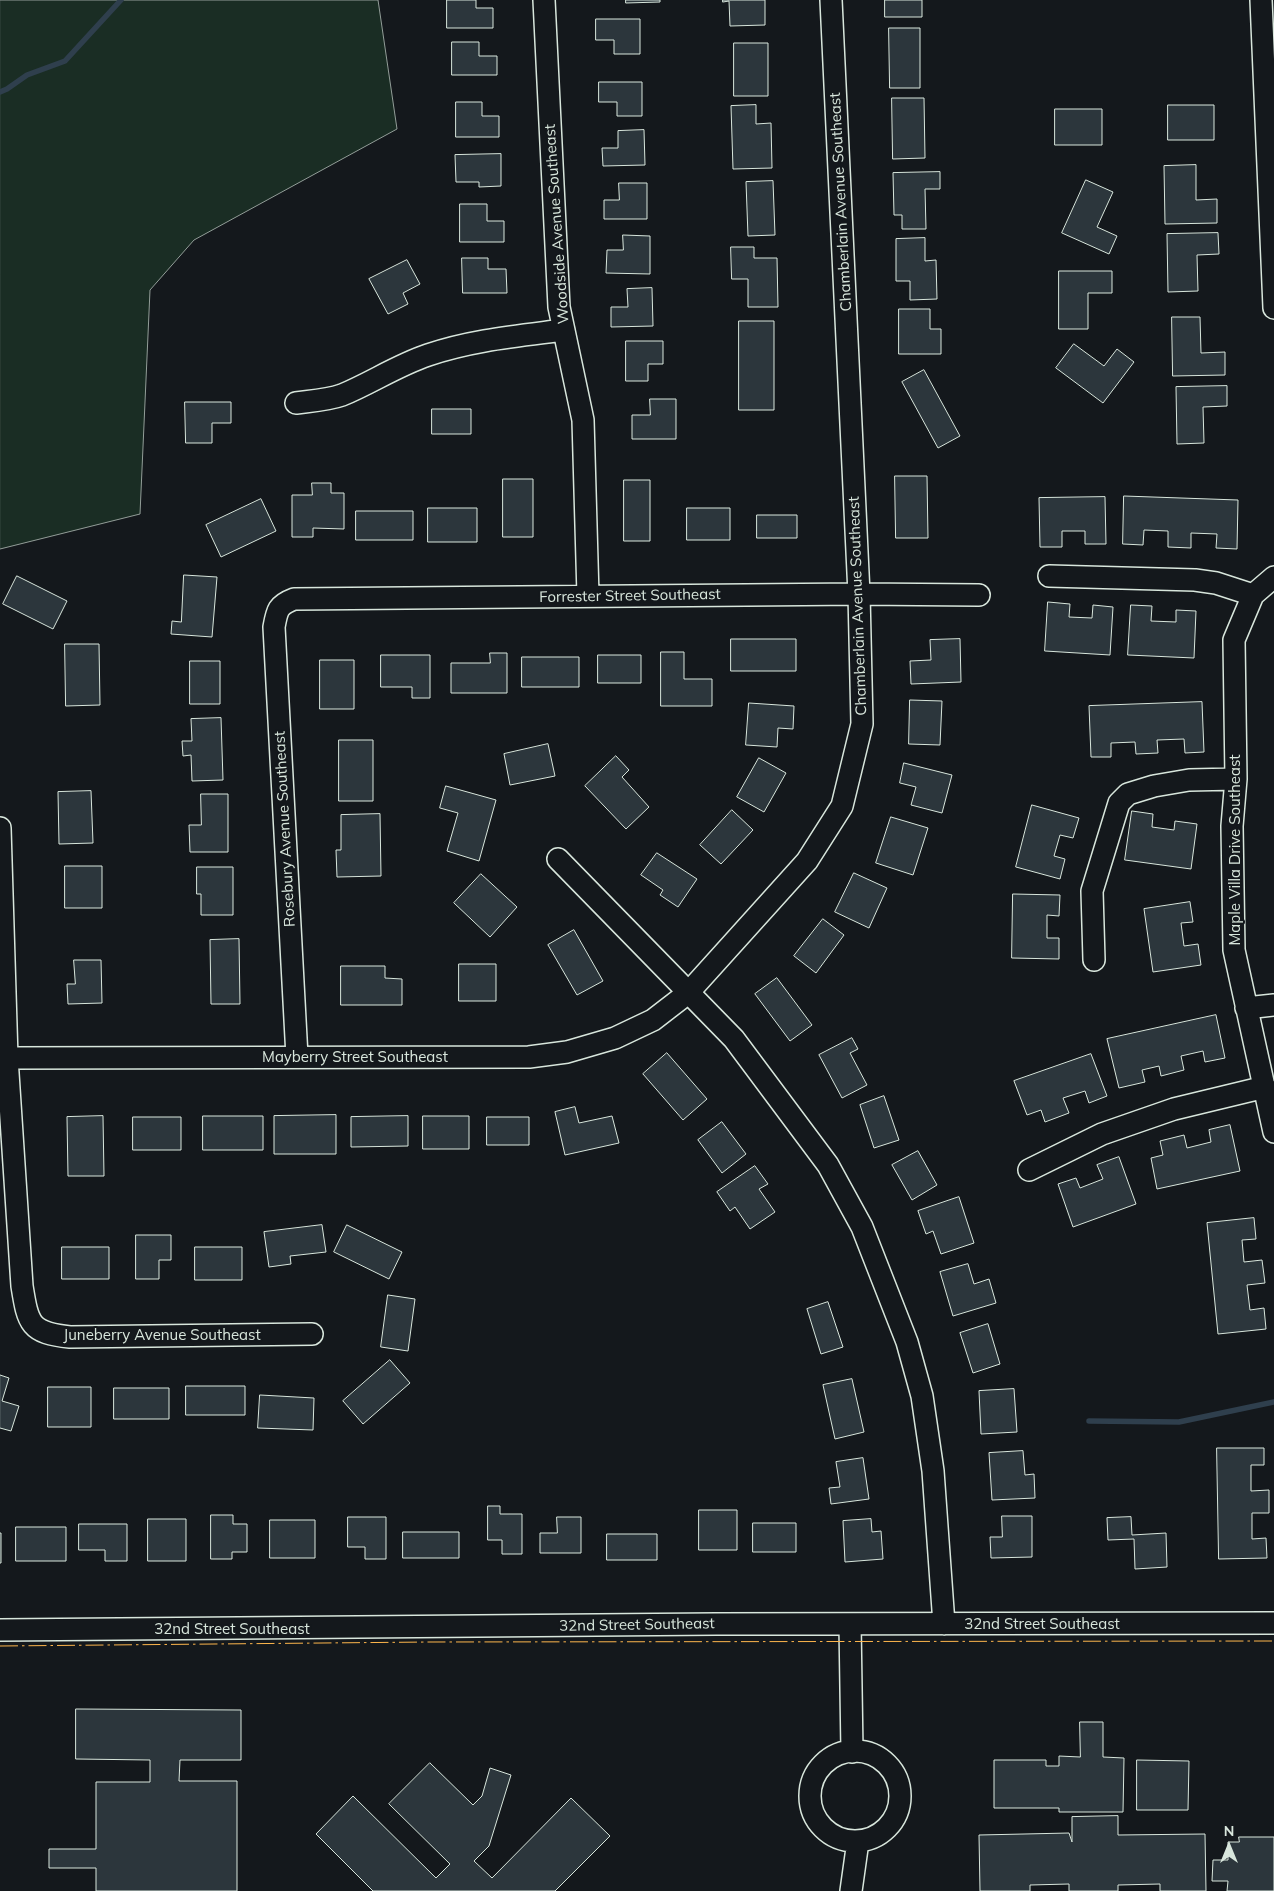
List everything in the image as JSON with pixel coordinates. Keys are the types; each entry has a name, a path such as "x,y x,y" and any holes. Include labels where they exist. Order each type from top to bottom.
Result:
{"street":[{"name":"Woodside Avenue Southeast","path":"544,0 559,307 583,420 588,596"},
{"name":"Chamberlain Avenue Southeast","path":"688,992 806,861 842,806 862,724 859,594 831,0"},
{"path":"1265,3 1274,308"},
{"path":"296,403 340,396 411,362 460,345 564,330"},
{"path":"1050,576 1195,580 1216,583 1253,595"},
{"name":"Maple Villa Drive Southeast","path":"1274,577 1253,595 1234,640 1236,779 1232,826 1234,950 1274,1132"},
{"name":"Forrester Street Southeast","path":"283,604 294,599 859,594 979,595"},
{"name":"Rosebury Avenue Southeast","path":"283,604 276,613 274,627 297,1057"},
{"path":"1094,960 1092,891 1119,803 1128,794 1154,786 1189,780 1236,779"},
{"name":"Juneberry Avenue Southeast","path":"0,828 7,1058 22,1286 26,1314 35,1326 49,1335 70,1337 312,1334"},
{"path":"558,859 734,1039 828,1165 862,1227 890,1294 907,1342 922,1396 933,1471 944,1624"},
{"name":"Mayberry Street Southeast","path":"7,1058 529,1057 567,1052 615,1038 653,1020 688,992"},
{"path":"1246,1008 1274,1005"},
{"path":"1029,1170 1102,1134 1174,1109 1265,1088"},
{"name":"32nd Street Southeast","path":"0,1630 1274,1623"},
{"path":"850,1624 852,1752"},
{"path":"846,1752 852,1752 861,1752 875,1756 888,1765 896,1778 900,1792 899,1806 894,1820 872,1838 858,1841 843,1840 830,1834 819,1824 812,1811 809,1796 812,1781 820,1768 831,1758 846,1752"},
{"path":"850,1891 858,1841"}],"green space":[{"path":"0,0 378,0 397,129 194,240 150,290 140,514 0,549"}],"building":[{"path":"447,0 476,0 476,8 493,8 493,28 447,28"},
{"path":"626,0 660,0 660,2 626,3"},
{"path":"723,0 765,0 765,25 730,26 729,1 723,2"},
{"path":"885,0 922,0 922,17 885,17"},
{"path":"596,19 640,19 640,54 614,54 614,40 596,40"},
{"path":"889,28 920,28 920,88 890,88"},
{"path":"452,42 479,42 479,56 497,56 497,75 452,75"},
{"path":"734,43 768,43 768,96 734,96"},
{"path":"599,82 642,82 642,116 617,116 617,102 599,102"},
{"path":"892,98 924,98 925,158 893,159"},
{"path":"456,102 482,102 482,116 499,116 499,137 456,137"},
{"path":"756,105 756,124 771,123 772,168 733,169 731,106"},
{"path":"1168,105 1214,105 1214,140 1168,140"},
{"path":"1055,109 1102,109 1102,145 1055,145"},
{"path":"644,130 645,165 603,166 602,148 618,148 618,131"},
{"path":"501,154 501,186 479,187 479,182 456,182 455,155"},
{"path":"1196,165 1196,200 1217,199 1217,223 1165,224 1164,166"},
{"path":"940,172 940,189 925,189 926,229 902,229 902,215 894,215 893,173"},
{"path":"1086,180 1113,192 1097,227 1117,236 1109,254 1062,233"},
{"path":"773,181 775,235 748,236 746,182"},
{"path":"619,183 647,183 647,219 604,219 604,200 619,200"},
{"path":"460,204 487,204 487,221 504,221 504,242 460,242"},
{"path":"1218,233 1219,254 1197,255 1198,291 1168,292 1167,234"},
{"path":"623,235 650,236 650,274 606,273 607,250 623,250"},
{"path":"925,238 925,261 936,260 937,299 910,300 910,281 896,281 896,239"},
{"path":"731,247 754,247 754,258 777,258 778,307 748,307 748,279 732,279"},
{"path":"462,258 488,258 488,269 506,269 507,293 463,293"},
{"path":"407,260 420,284 403,293 408,304 388,314 369,279"},
{"path":"1059,271 1112,271 1112,293 1088,293 1088,329 1059,329"},
{"path":"652,288 653,326 611,327 611,307 628,307 627,289"},
{"path":"899,309 930,309 930,329 941,329 941,354 899,354"},
{"path":"1172,317 1200,317 1201,353 1225,352 1225,375 1173,376"},
{"path":"739,321 774,321 774,410 739,410"},
{"path":"626,341 663,341 663,364 648,364 648,381 626,381"},
{"path":"1074,344 1104,366 1117,349 1134,362 1103,403 1056,368"},
{"path":"924,370 960,436 938,448 902,382"},
{"path":"1227,386 1227,406 1203,407 1204,443 1177,444 1176,387"},
{"path":"650,399 676,399 676,439 632,439 632,415 650,415"},
{"path":"185,402 231,402 231,423 212,423 212,443 186,443"},
{"path":"432,409 471,409 471,434 432,434"},
{"path":"895,476 927,476 928,538 896,538"},
{"path":"503,479 533,479 533,537 503,537"},
{"path":"624,480 650,480 650,541 624,541"},
{"path":"312,483 331,483 331,493 344,493 344,529 313,528 313,537 292,537 292,495 312,495"},
{"path":"1124,496 1238,500 1237,549 1216,548 1217,534 1191,533 1191,548 1168,547 1168,531 1144,530 1143,545 1123,544"},
{"path":"1105,497 1106,544 1085,544 1085,531 1062,531 1062,547 1040,547 1039,498"},
{"path":"261,499 276,531 221,557 206,525"},
{"path":"428,508 477,508 477,542 428,542"},
{"path":"687,508 730,508 730,540 687,540"},
{"path":"356,511 413,511 413,540 356,540"},
{"path":"757,515 797,515 797,538 757,538"},
{"path":"184,575 217,577 212,637 171,634 172,621 181,622"},
{"path":"17,576 67,601 53,629 3,604"},
{"path":"1048,602 1070,604 1069,617 1092,618 1093,605 1113,607 1110,655 1045,651"},
{"path":"1131,605 1152,606 1151,621 1176,622 1176,610 1196,611 1194,658 1128,655"},
{"path":"731,639 796,639 796,671 731,671"},
{"path":"960,639 961,682 911,684 910,661 931,660 930,640"},
{"path":"65,644 99,644 100,705 66,706"},
{"path":"661,652 684,652 684,679 712,679 712,706 661,706"},
{"path":"490,653 507,653 507,693 451,693 451,663 490,663"},
{"path":"381,655 430,655 430,698 412,698 412,687 381,687"},
{"path":"598,655 641,655 641,683 598,683"},
{"path":"522,657 579,657 579,687 522,687"},
{"path":"320,660 354,660 354,709 320,709"},
{"path":"190,661 220,661 220,704 190,704"},
{"path":"910,700 942,701 940,745 909,744"},
{"path":"1202,702 1204,752 1185,753 1184,739 1157,740 1158,753 1136,754 1135,742 1111,743 1111,757 1091,757 1089,706"},
{"path":"749,703 794,706 793,729 778,728 777,747 746,745"},
{"path":"221,718 223,780 192,781 191,755 183,756 182,741 192,741 191,719"},
{"path":"339,740 373,740 373,801 339,801"},
{"path":"548,744 555,776 510,785 504,754"},
{"path":"616,756 629,770 622,777 649,807 626,829 585,786"},
{"path":"759,758 786,773 764,812 737,797"},
{"path":"904,763 952,775 942,813 911,805 916,787 900,783"},
{"path":"446,786 496,800 479,861 447,851 458,813 440,808"},
{"path":"91,791 93,843 59,844 58,792"},
{"path":"201,794 228,794 228,852 190,852 189,825 201,825"},
{"path":"1032,805 1079,818 1073,838 1060,835 1054,856 1065,859 1060,879 1016,867"},
{"path":"732,810 753,830 721,864 700,845"},
{"path":"1132,811 1153,814 1152,827 1174,830 1175,821 1197,824 1191,869 1125,860"},
{"path":"380,814 381,876 337,877 336,850 341,850 341,815"},
{"path":"891,817 928,828 913,875 876,863"},
{"path":"657,853 697,879 678,907 660,895 663,890 641,875"},
{"path":"65,866 102,866 102,908 65,908"},
{"path":"197,867 233,867 233,915 201,915 201,894 197,894"},
{"path":"854,873 887,888 869,928 835,912"},
{"path":"481,874 517,907 490,937 454,903"},
{"path":"1013,894 1060,895 1059,916 1047,915 1047,938 1059,938 1059,959 1012,958"},
{"path":"1190,902 1193,922 1181,923 1184,946 1198,944 1201,965 1153,972 1144,909"},
{"path":"823,919 844,935 816,973 794,956"},
{"path":"574,930 603,981 577,995 548,945"},
{"path":"239,939 240,1004 211,1004 210,940"},
{"path":"74,960 101,960 102,1003 68,1004 67,984 75,984"},
{"path":"459,964 496,964 496,1001 459,1001"},
{"path":"341,966 385,966 385,978 402,979 402,1005 341,1005"},
{"path":"777,978 812,1025 790,1041 755,994"},
{"path":"1216,1015 1225,1058 1205,1062 1203,1051 1181,1056 1184,1070 1161,1076 1159,1066 1142,1070 1145,1082 1119,1088 1107,1039"},
{"path":"852,1038 858,1049 850,1053 867,1085 842,1098 819,1055"},
{"path":"667,1053 707,1099 683,1120 643,1074"},
{"path":"1091,1054 1107,1096 1089,1103 1085,1091 1063,1098 1069,1113 1045,1122 1041,1110 1027,1115 1014,1081"},
{"path":"884,1096 899,1140 874,1148 860,1105"},
{"path":"575,1107 579,1123 612,1116 619,1143 565,1155 555,1112"},
{"path":"336,1115 336,1154 274,1154 274,1116"},
{"path":"103,1116 104,1176 68,1176 67,1117"},
{"path":"203,1116 263,1116 263,1150 203,1150"},
{"path":"408,1116 408,1146 351,1147 351,1117"},
{"path":"423,1116 469,1116 469,1149 423,1149"},
{"path":"133,1117 181,1117 181,1150 133,1150"},
{"path":"487,1117 529,1117 529,1145 487,1145"},
{"path":"722,1122 746,1154 722,1173 698,1140"},
{"path":"1230,1125 1240,1171 1157,1189 1151,1158 1163,1155 1160,1141 1184,1135 1187,1148 1211,1142 1209,1130"},
{"path":"918,1151 937,1185 912,1200 892,1165"},
{"path":"1119,1157 1136,1204 1073,1227 1058,1184 1076,1178 1080,1188 1103,1179 1097,1165"},
{"path":"755,1166 768,1184 759,1189 775,1212 750,1229 735,1207 730,1211 717,1192"},
{"path":"959,1197 974,1243 941,1254 933,1231 926,1234 918,1211"},
{"path":"1254,1218 1256,1239 1242,1240 1244,1262 1262,1260 1265,1283 1247,1285 1250,1310 1264,1308 1266,1329 1218,1334 1207,1223"},
{"path":"322,1225 326,1252 290,1256 291,1264 269,1267 264,1232"},
{"path":"347,1225 402,1252 389,1279 334,1252"},
{"path":"136,1235 171,1235 171,1260 159,1260 159,1279 136,1279"},
{"path":"62,1247 109,1247 109,1279 62,1279"},
{"path":"195,1247 242,1247 242,1280 195,1280"},
{"path":"968,1264 974,1284 989,1279 996,1303 953,1316 940,1272"},
{"path":"388,1295 415,1299 408,1351 381,1347"},
{"path":"828,1302 843,1347 821,1354 807,1309"},
{"path":"988,1324 1000,1364 973,1373 960,1333"},
{"path":"390,1360 410,1383 363,1424 343,1401"},
{"path":"0,1375 9,1378 2,1401 19,1406 11,1431 0,1428"},
{"path":"852,1379 864,1432 835,1439 823,1385"},
{"path":"186,1386 245,1386 245,1415 186,1415"},
{"path":"48,1387 91,1387 91,1427 48,1427"},
{"path":"114,1388 169,1388 169,1419 114,1419"},
{"path":"1014,1389 1017,1432 981,1434 979,1391"},
{"path":"260,1395 314,1398 313,1430 258,1428"},
{"path":"1217,1448 1264,1448 1264,1465 1251,1465 1251,1491 1269,1490 1269,1513 1252,1513 1252,1539 1266,1538 1267,1558 1219,1559"},
{"path":"1023,1451 1025,1475 1034,1474 1035,1498 992,1500 989,1453"},
{"path":"863,1458 869,1499 831,1504 829,1488 840,1487 836,1462"},
{"path":"488,1506 500,1506 500,1514 522,1514 522,1554 502,1554 502,1540 488,1540"},
{"path":"699,1510 737,1510 737,1550 699,1550"},
{"path":"211,1515 233,1515 233,1524 247,1524 247,1552 232,1552 232,1559 211,1559"},
{"path":"1002,1516 1032,1516 1032,1557 991,1558 990,1537 1002,1537"},
{"path":"348,1517 386,1517 386,1559 365,1559 365,1547 348,1547"},
{"path":"557,1517 581,1517 581,1553 540,1553 540,1533 557,1533"},
{"path":"1131,1517 1132,1535 1166,1533 1167,1567 1135,1569 1134,1539 1108,1540 1107,1518"},
{"path":"148,1519 186,1519 186,1561 148,1561"},
{"path":"871,1519 872,1532 881,1531 883,1559 845,1562 843,1521"},
{"path":"270,1520 315,1520 315,1558 270,1558"},
{"path":"753,1523 796,1523 796,1552 753,1552"},
{"path":"79,1524 127,1524 127,1561 105,1561 105,1550 79,1550"},
{"path":"16,1527 66,1527 66,1561 16,1561"},
{"path":"403,1532 459,1532 459,1558 403,1558"},
{"path":"1,1533 1,1563 0,1563"},
{"path":"607,1534 657,1534 657,1560 607,1560"},
{"path":"76,1709 241,1710 241,1760 180,1760 179,1781 237,1781 237,1891 96,1891 96,1868 49,1868 49,1849 96,1849 96,1782 150,1782 150,1760 76,1759"},
{"path":"1080,1722 1103,1722 1103,1757 1124,1758 1123,1812 1059,1812 1059,1808 994,1808 994,1760 1046,1760 1046,1766 1059,1766 1059,1756 1080,1757"},
{"path":"1137,1760 1189,1761 1188,1810 1137,1810"},
{"path":"430,1763 473,1805 482,1796 490,1768 511,1775 489,1846 474,1861 492,1878 571,1798 610,1836 555,1891 373,1891 316,1834 353,1796 436,1878 450,1864 389,1804"},
{"path":"1118,1816 1118,1835 1205,1834 1206,1891 1160,1891 1160,1884 1118,1885 1118,1891 1069,1891 1069,1884 1030,1885 1030,1891 980,1891 979,1835 1069,1833 1072,1842 1072,1817"},
{"path":"1239,1837 1274,1837 1274,1891 1227,1891 1228,1881 1212,1881 1213,1860 1228,1860 1228,1842 1239,1842"}],"waterway":[{"path":"0,92 27,75 65,61 121,0"},
{"path":"1089,1421 1179,1422 1274,1402"}],"power":[{"path":"0,1646 430,1642 1274,1641"}]}
